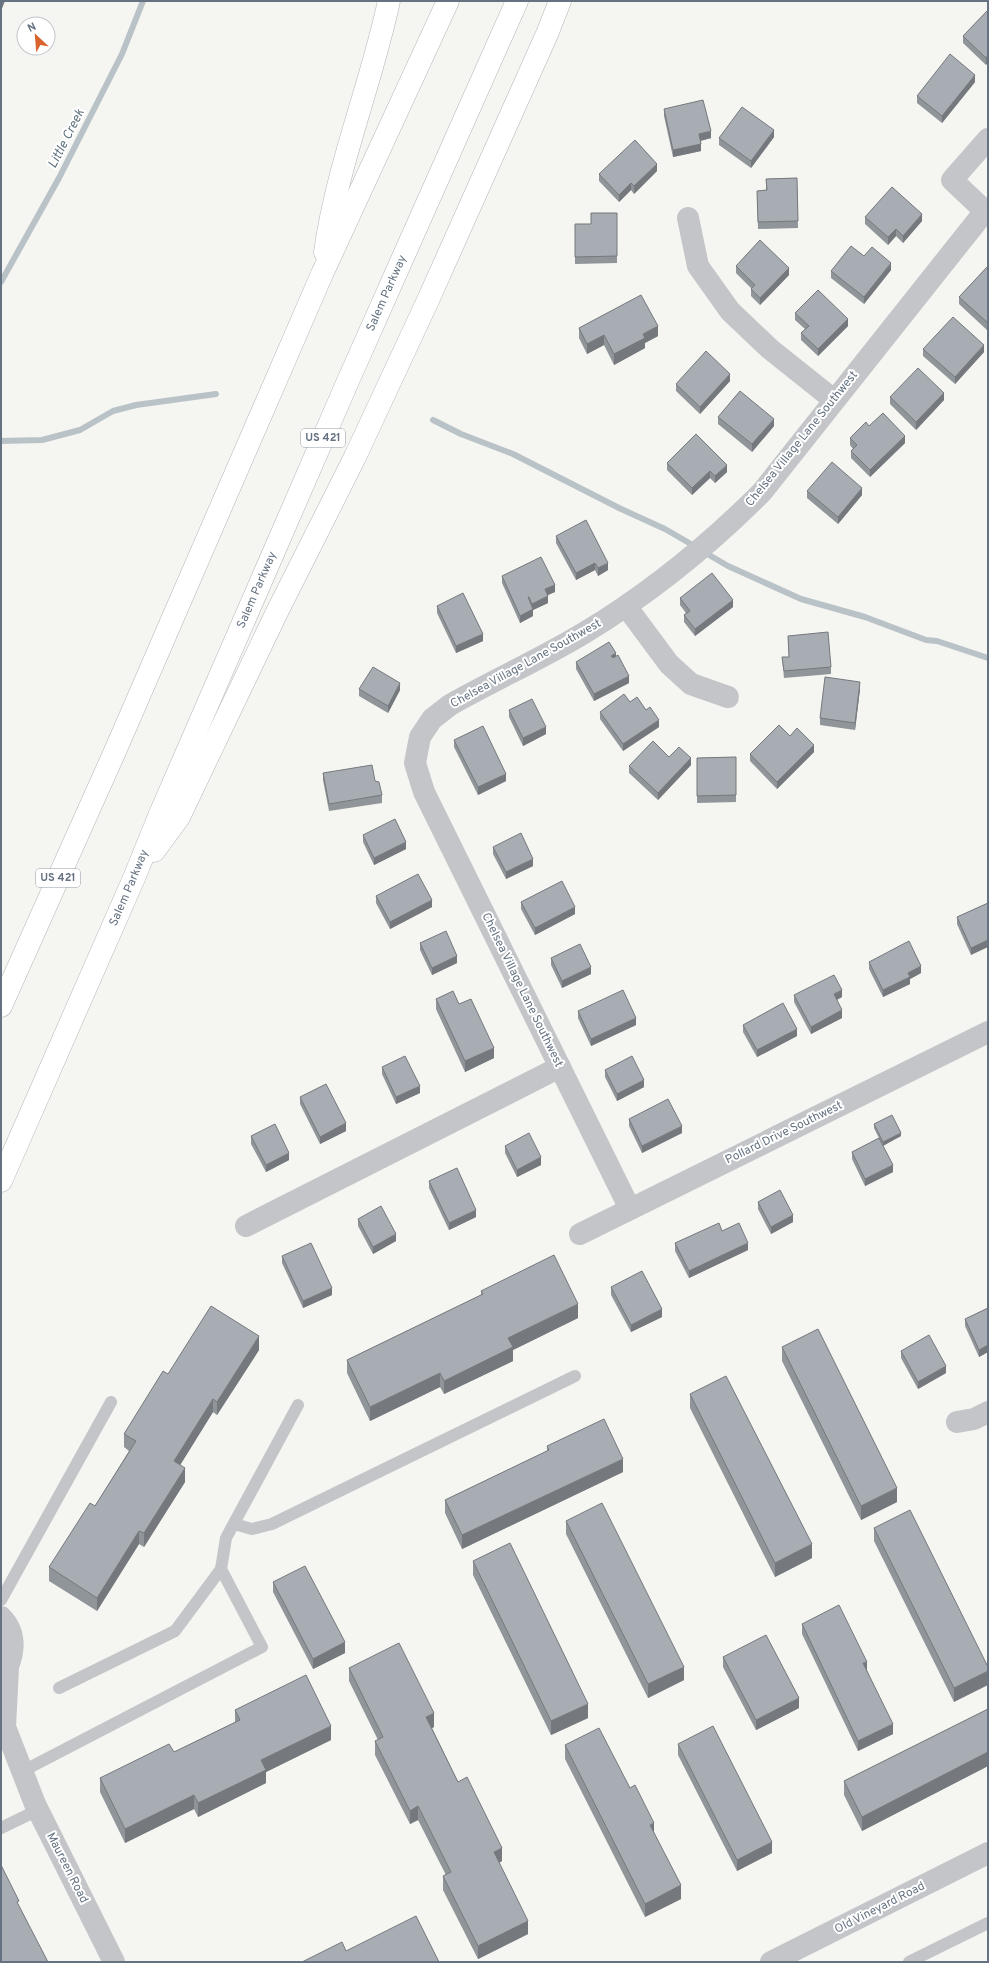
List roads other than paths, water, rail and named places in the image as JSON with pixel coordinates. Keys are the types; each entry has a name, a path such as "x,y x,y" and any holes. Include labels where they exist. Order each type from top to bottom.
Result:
{"highway":[{"path":"322,274 334,199 371,73 389,1"},
{"name":"US 421","path":"1,1006 116,749 322,274 448,1"},
{"name":"Salem Parkway","path":"1,1181 134,878 163,807 348,381 517,1"},
{"path":"134,878 179,816 276,614 355,457 429,298 547,34 560,1"},
{"path":"547,34 569,1"}],"street":[{"path":"986,212 952,180 988,139"},
{"name":"Chelsea Village Lane Southwest","path":"630,1209 424,792 415,763 420,737 432,719 450,705 584,633 661,581 724,530 762,492 834,400 986,212"},
{"path":"688,218 698,266 730,311 770,349 834,400"},
{"path":"626,606 669,664 691,684 728,697"},
{"name":"Pollard Drive Southwest","path":"580,1234 988,1032"},
{"path":"246,1226 560,1067"},
{"path":"957,1422 974,1419 988,1412"},
{"name":"Maureen Road","path":"1,1617 12,1637 12,1658 4,1672 5,1727 21,1772 38,1810 114,1962"},
{"name":"Maureen Road","path":"1,1747 21,1772"},
{"name":"Old Vineyard Road","path":"772,1962 988,1853"}],"lane":[{"path":"234,1524 252,1529 272,1524 575,1376"},
{"path":"1,1600 111,1402"},
{"path":"59,1688 175,1631 221,1569 226,1538 298,1405"},
{"path":"21,1772 262,1647 221,1569"},
{"path":"1,1828 38,1810"},
{"path":"909,1962 988,1923"}],"waterway":[{"name":"Little Creek","path":"1,282 59,178 122,54 143,1"},
{"path":"1,441 42,440 80,430 113,411 136,405 216,394"},
{"path":"433,420 461,434 513,454 619,508 665,529 696,547"},
{"path":"704,552 728,566 801,599 865,617 926,640 937,641 988,658"}]}
